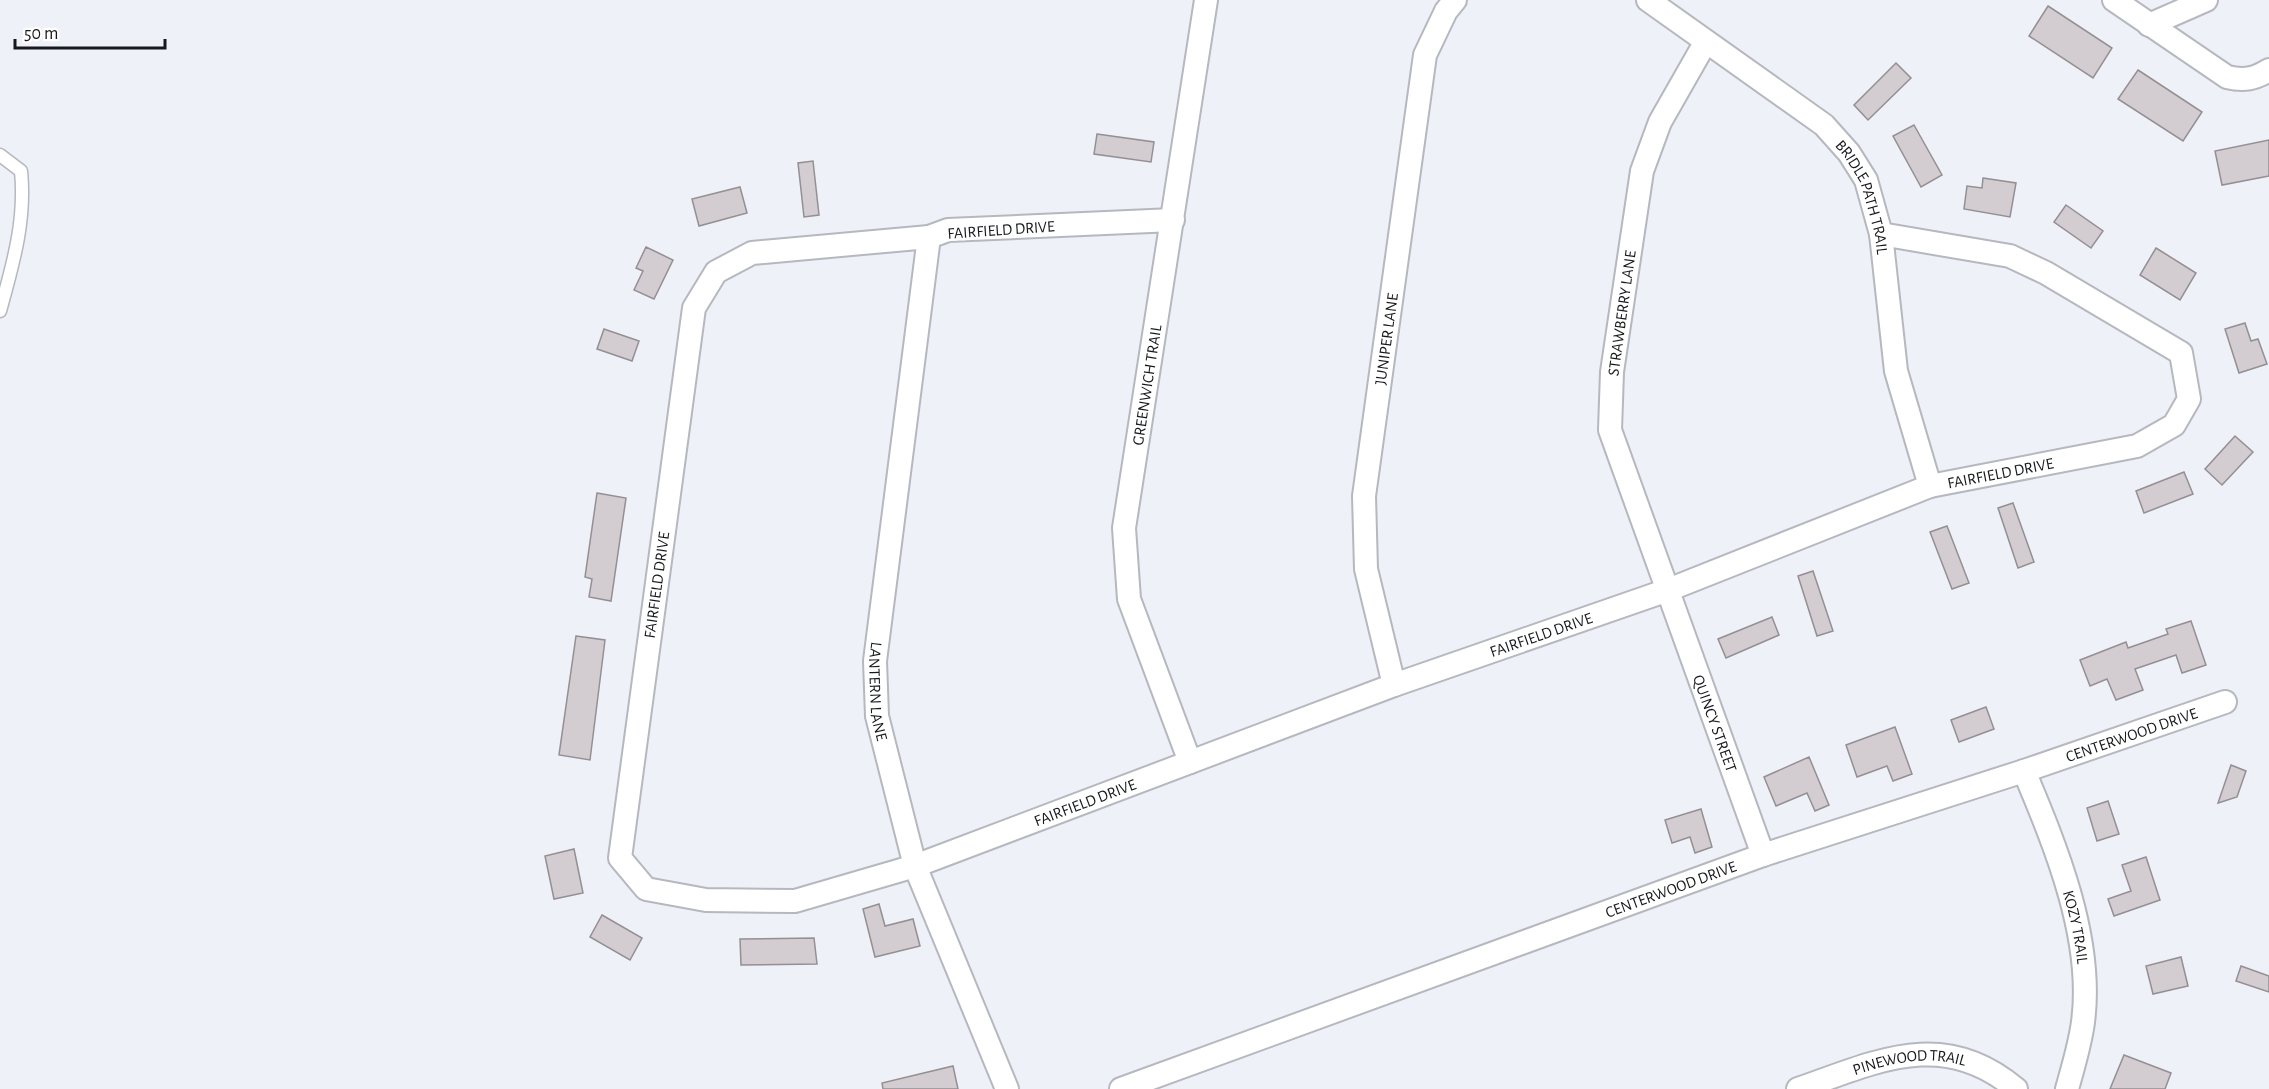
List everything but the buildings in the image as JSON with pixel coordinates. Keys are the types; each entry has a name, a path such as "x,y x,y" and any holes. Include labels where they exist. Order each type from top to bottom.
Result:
{"street":[{"name":"GREENWICH TRAIL","path":"1190,762 1129,599 1124,528 1206,0"},
{"name":"JUNIPER LANE","path":"1394,685 1366,569 1364,496 1425,54 1446,11 1455,0"},
{"name":"BRIDLE PATH TRAIL","path":"1648,0 1705,43 1824,125 1849,153 1866,180 1881,234 1896,370 1930,486"},
{"path":"2114,0 2227,77 2240,80 2253,78 2269,70"},
{"path":"2149,25 2206,0"},
{"name":"STRAWBERRY LANE","path":"1668,590 1610,430 1611,372 1642,171 1660,122 1705,43"},
{"name":"FAIRFIELD DRIVE","path":"1173,220 948,230 929,237 752,253 716,272 694,308 620,858 646,889 706,900 795,901 915,866 1394,685 1668,590 1930,486 2137,446 2174,425 2189,399 2181,353 2046,273 2010,256 1881,234"},
{"name":"LANTERN LANE","path":"929,237 875,661 877,716 915,866 1006,1089"},
{"name":"QUINCY STREET","path":"1668,590 1764,855"},
{"name":"CENTERWOOD DRIVE","path":"1121,1089 1764,855 2024,771 2225,702"},
{"name":"KOZY TRAIL","path":"2024,771 2053,839 2079,936 2085,996 2083,1022 2067,1089"},
{"name":"PINEWOOD TRAIL","path":"1798,1089 1893,1058 1928,1054 1956,1055 1978,1063 1999,1074 2016,1089"}],"lane":[{"path":"0,155 21,171 23,199 19,242 0,311"}]}
